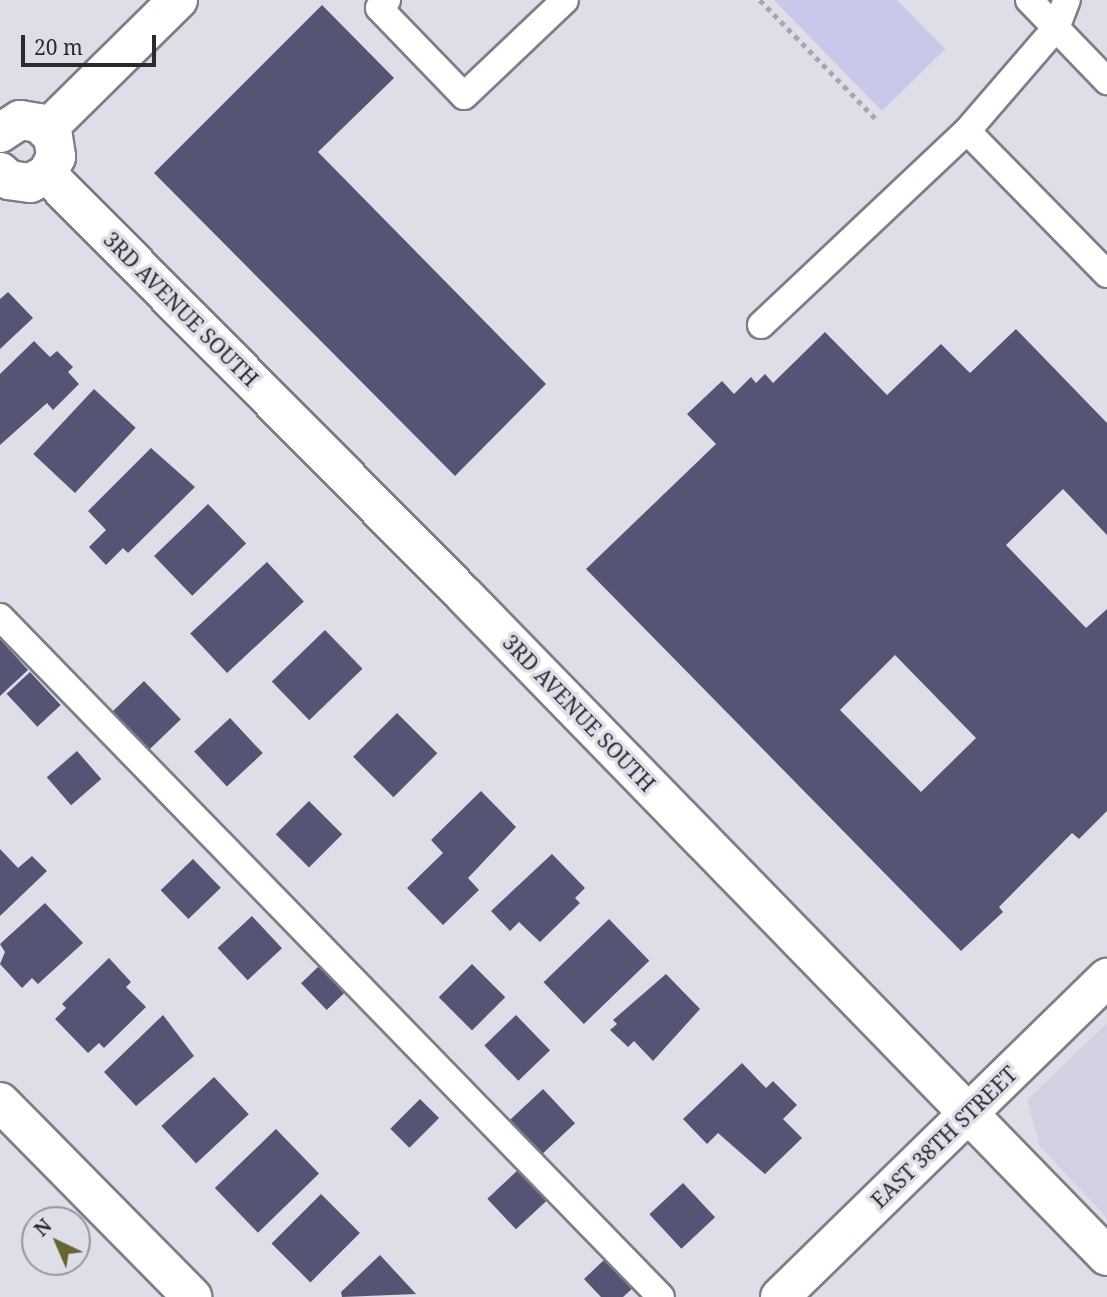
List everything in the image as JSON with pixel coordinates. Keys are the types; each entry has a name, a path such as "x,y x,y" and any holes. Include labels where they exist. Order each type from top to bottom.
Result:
{"street":[{"path":"47,129 178,0"},
{"path":"1,130 29,120 47,129 56,156 47,174 30,183 1,174"},
{"name":"3RD AVENUE SOUTH","path":"47,174 1107,1256"},
{"name":"EAST 38TH STREET","path":"780,1297 1107,978"},
{"path":"0,1102 192,1297"}],"lane":[{"path":"387,0 379,8 464,96 565,0"},
{"path":"1029,0 1107,81"},
{"path":"761,326 967,131 1056,28 1067,0"},
{"path":"967,131 1107,274"},
{"path":"0,617 661,1297"}],"path":[{"path":"760,0 876,119"}],"shaded area":[{"path":"774,0 897,0 945,49 882,111"},
{"path":"1107,1023 1107,1218 1040,1146 1027,1100"}],"building":[{"path":"322,5 394,78 318,152 546,384 455,476 154,173"},
{"path":"8,292 33,318 0,349 0,299"},
{"path":"1016,329 1107,423 1107,535 1063,489 1006,545 1086,628 1107,609 1107,811 1079,839 1072,833 999,907 1003,912 961,951 586,569 716,444 687,414 722,381 734,394 751,377 756,383 765,374 773,383 825,332 887,395 941,344 970,373","holes":["895,655 976,738 921,792 840,710"]},
{"path":"34,341 50,357 57,351 73,367 68,372 79,384 53,410 47,403 0,445 0,374"},
{"path":"94,389 136,428 75,493 33,454"},
{"path":"151,448 195,487 128,553 123,548 106,565 89,547 106,530 88,511"},
{"path":"208,504 246,544 192,596 154,556"},
{"path":"267,562 304,601 227,673 190,634"},
{"path":"325,630 363,669 309,720 272,681"},
{"path":"0,639 28,670 0,696"},
{"path":"30,672 61,705 37,727 7,694"},
{"path":"144,681 181,719 147,752 110,714"},
{"path":"397,713 437,753 393,797 353,757"},
{"path":"230,718 263,753 227,787 194,751"},
{"path":"77,751 101,779 71,805 47,777"},
{"path":"481,791 516,827 468,878 479,890 443,925 407,888 443,853 431,840"},
{"path":"309,801 342,834 309,867 276,834"},
{"path":"0,849 18,868 32,856 47,871 0,916"},
{"path":"552,854 585,888 575,898 580,903 540,942 519,922 510,931 491,911"},
{"path":"193,859 221,888 188,919 161,890"},
{"path":"45,903 83,943 38,984 32,978 22,988 0,964 5,952 0,944"},
{"path":"252,916 282,948 248,980 218,948"},
{"path":"609,919 649,961 584,1024 544,982"},
{"path":"109,958 131,982 126,987 146,1007 104,1048 99,1043 88,1053 55,1019 66,1008 62,1004"},
{"path":"472,964 505,997 472,1030 439,997"},
{"path":"319,966 345,993 327,1010 301,983"},
{"path":"666,974 700,1009 653,1061 634,1041 628,1047 610,1030 617,1024 613,1020"},
{"path":"163,1015 194,1056 136,1106 104,1072"},
{"path":"516,1015 550,1050 518,1081 484,1046"},
{"path":"742,1063 766,1088 773,1081 797,1105 783,1119 802,1138 765,1174 718,1133 707,1144 683,1119"},
{"path":"214,1077 249,1114 196,1163 161,1126"},
{"path":"543,1089 575,1123 538,1157 506,1123"},
{"path":"420,1099 439,1118 409,1148 390,1129"},
{"path":"276,1129 319,1174 258,1233 215,1188"},
{"path":"518,1170 547,1201 516,1229 487,1199"},
{"path":"683,1183 715,1217 681,1249 649,1214"},
{"path":"321,1194 360,1233 310,1282 272,1243"},
{"path":"380,1255 416,1294 342,1297 341,1292"},
{"path":"605,1259 633,1288 623,1297 601,1297 584,1279"}]}
